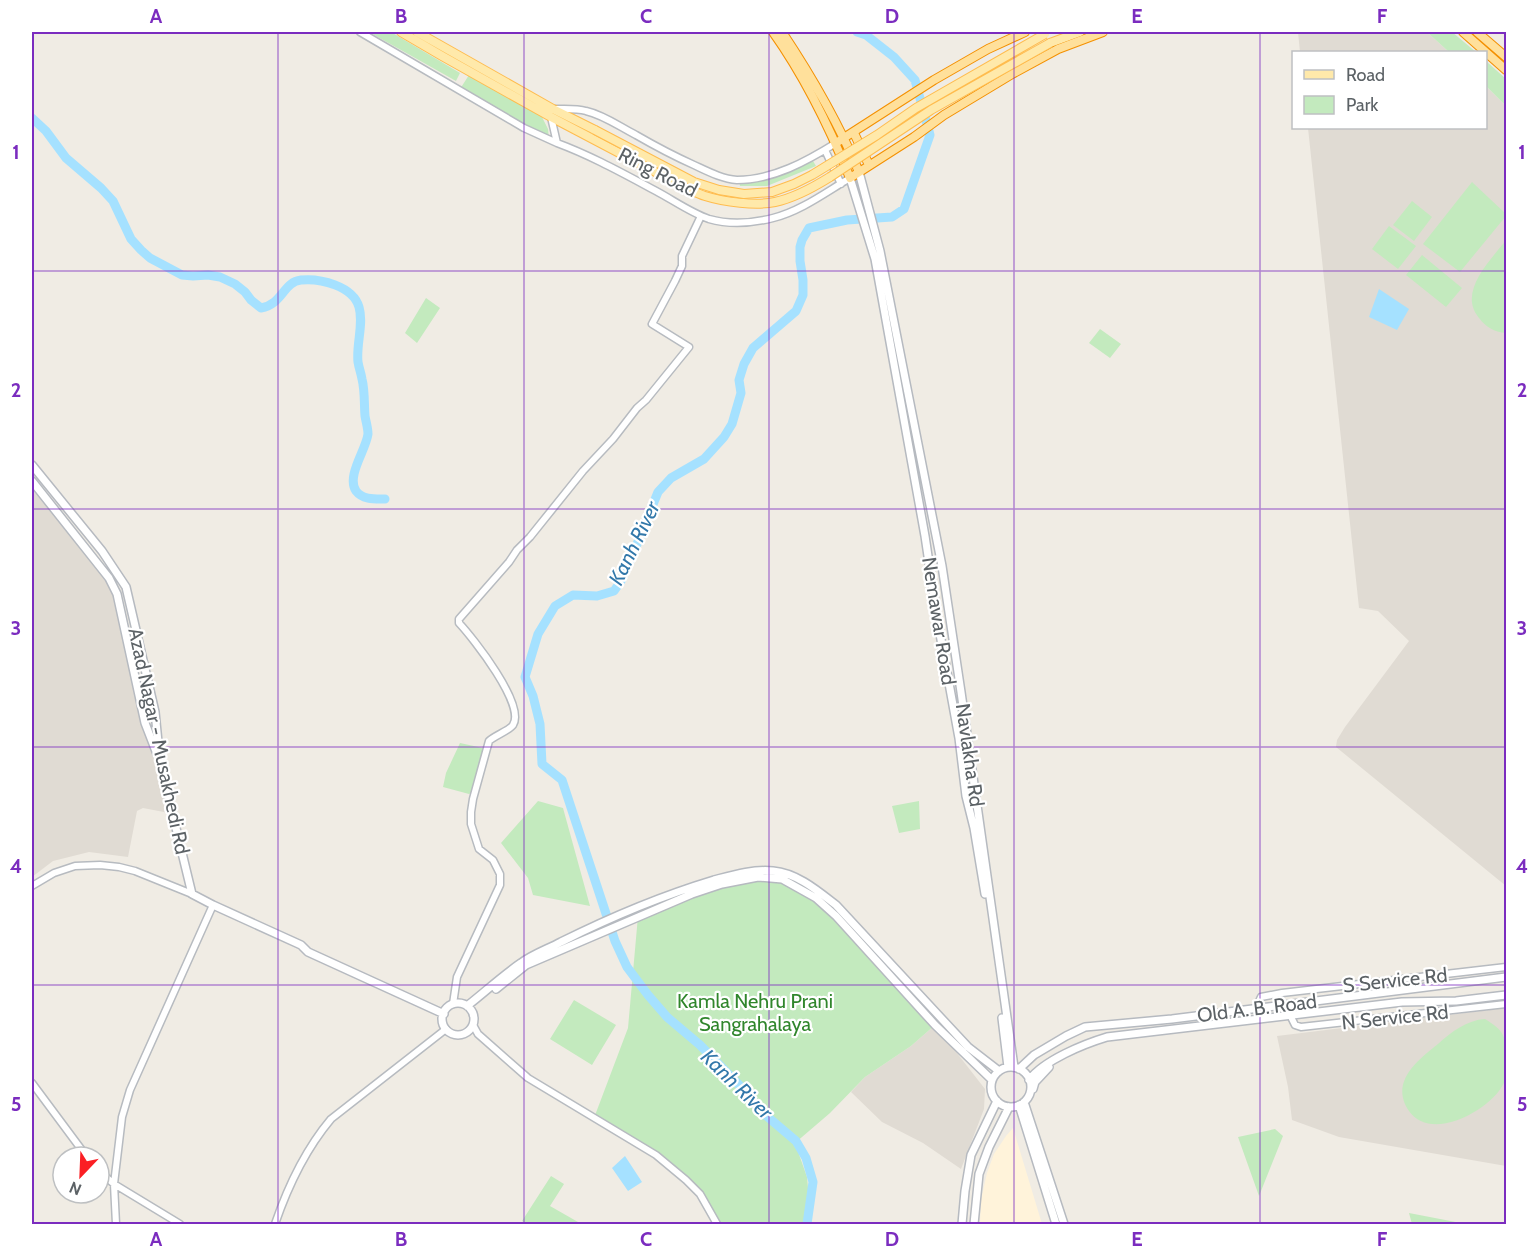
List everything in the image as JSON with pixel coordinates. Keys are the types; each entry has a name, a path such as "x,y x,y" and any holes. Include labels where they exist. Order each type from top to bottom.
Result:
{"highway":[{"path":"773,32 788,47"},
{"path":"782,32 788,47 845,138 859,172"},
{"path":"836,143 934,80 987,49 1025,32"},
{"path":"809,81 850,178 944,115 1012,74 1058,50 1102,32"},
{"path":"1463,32 1484,51"},
{"path":"1477,32 1506,57"},
{"path":"1487,53 1506,70"},
{"path":"854,133 869,165"}],"main road":[{"name":"Ring Road","path":"401,32 442,56 593,134 694,182 719,190 744,194 772,192 812,175 916,108 1049,33"},
{"name":"Ring Road","path":"417,32 552,113"},
{"name":"Ring Road","path":"593,134 684,187 706,196 741,202 775,201 820,183 931,110 1050,43 1080,32"},
{"path":"859,172 862,201"},
{"name":"Nemawar Road","path":"850,178 862,201 867,233 875,259 925,536 959,738 966,796 974,828 1014,1065"},
{"name":"Navlakha Rd","path":"862,201 875,232 942,566 1014,1065"},
{"name":"Azad Nagar - Musakhedi Rd","path":"32,465 102,551 126,587 155,712 160,762 192,894"},
{"path":"32,481 109,578 117,594 145,723 160,762"},
{"path":"468,1007 522,962 633,908 725,877 759,870 774,871 785,873 818,890 837,905 968,1047 995,1068"},
{"path":"468,1007 526,965 692,894 722,884 758,877 771,877 789,882 816,898 837,916 935,1025 992,1080 987,1120"},
{"path":"192,894 301,945 308,952 444,1014"},
{"name":"Old A. B. Road","path":"992,1080 995,1068 1014,1065 1085,1027 1172,1019 1506,977"},
{"name":"Old A. B. Road","path":"1029,1080 1054,1060 1084,1044 1107,1037 1402,1002 1456,1001 1506,995"},
{"path":"453,1004 468,1007 473,1014 473,1025 469,1031 452,1034 446,1029 443,1023 444,1014 453,1004"},
{"path":"1054,1060 1035,1082 1028,1106 1064,1224"},
{"path":"991,1091 1002,1105 1009,1107 1021,1103 1030,1092 1029,1080 1024,1072 1014,1065"},
{"path":"962,1224 971,1155 997,1101"},
{"path":"1021,1103 1032,1125"},
{"path":"1021,1103 1022,1114 1056,1224"},
{"path":"974,1224 979,1174 989,1147 1009,1107"},
{"path":"1005,1114 1022,1114"}],"street":[{"path":"360,32 524,128 586,155 701,216 724,222 774,218 801,207 850,178"},
{"path":"557,143 552,113 586,110 663,150 726,178 737,180 761,177 795,166 836,143"},
{"path":"825,150 841,184"},
{"path":"453,1004 457,977 500,885 500,874 493,860 479,849 471,824 473,799 489,741 510,729 515,718 510,699 495,669 459,623 459,619 583,471 614,439 689,347 652,324 682,266 682,256 701,216"},
{"path":"32,886 54,873 75,866 100,865 135,871 192,894"},
{"path":"116,1224 114,1184 122,1117 130,1090 213,905"},
{"name":"S Service Rd","path":"1256,1008 1261,997 1282,993 1506,967"},
{"name":"N Service Rd","path":"1290,1015 1295,1025 1300,1027 1506,1004"},
{"path":"473,1025 478,1034 528,1078 664,1161 700,1194 717,1224"},
{"path":"275,1224 301,1163 331,1119 446,1029"},
{"path":"32,1083 78,1145"},
{"path":"111,1181 180,1224"}],"shaded area":[{"path":"1298,32 1427,32 1448,51 1300,51"},
{"path":"1487,87 1506,106 1506,886 1336,747 1337,740 1345,727 1409,641 1378,611 1359,608 1308,129 1487,129"},
{"path":"32,477 120,589 169,813 143,808 137,811 128,857 89,852 53,861 32,877"},
{"path":"1506,1008 1506,1166 1339,1137 1292,1120 1288,1087 1277,1036"},
{"path":"935,1025 985,1089 984,1109 961,1169 923,1143 882,1122 851,1092 865,1077 911,1046"},
{"path":"1013,1128 1042,1224 980,1224 981,1200 987,1173 994,1154"}],"green space":[{"path":"369,32 391,32 460,73 456,81"},
{"path":"1427,32 1452,32 1475,51 1448,51"},
{"path":"1487,62 1506,79 1506,106 1487,87"},
{"path":"469,75 541,115 548,129 549,139 460,89"},
{"path":"813,161 816,166 767,186 740,186 739,181 776,173"},
{"path":"1472,182 1506,216 1460,272 1423,244"},
{"path":"1412,201 1432,217 1414,241 1393,225"},
{"path":"1389,226 1416,246 1398,269 1372,249"},
{"path":"1506,240 1506,333 1494,330 1479,318 1473,308 1472,298 1479,277"},
{"path":"1422,255 1462,288 1446,307 1406,275"},
{"path":"426,298 440,308 417,343 405,333"},
{"path":"1100,329 1121,344 1110,358 1089,343"},
{"path":"460,743 483,748 469,794 443,787 446,773"},
{"path":"538,801 563,808 590,906 533,895 528,878 501,843"},
{"path":"919,801 920,829 899,833 892,806"},
{"name":"Kamla Nehru Prani Sangrahalaya","path":"771,877 816,898 935,1025 911,1046 865,1077 830,1113 795,1143 807,1177 809,1199 807,1224 717,1224 700,1194 656,1155 594,1118 628,1028 638,916 722,884"},
{"path":"574,1000 616,1025 592,1065 550,1039"},
{"path":"1485,1019 1500,1030 1504,1038 1506,1076 1504,1083 1487,1103 1460,1119 1431,1124 1419,1120 1409,1111 1402,1091 1409,1073 1422,1057 1454,1031 1466,1024"},
{"path":"1275,1129 1283,1136 1259,1196 1238,1137"},
{"path":"551,1176 564,1184 550,1206 578,1222 576,1224 527,1224 522,1221"},
{"path":"1409,1213 1466,1224 1412,1224"}],"water":[{"path":"1379,289 1409,309 1397,330 1369,317"},
{"path":"625,1156 642,1182 628,1191 612,1168"}],"waterway":[{"name":"Kanh River","path":"807,1224 813,1182 806,1158 796,1141 763,1113 700,1045 667,1017 627,967 615,941 562,780 542,764 540,724 533,696 525,677 538,634 555,606 573,595 597,596 614,591 621,581 658,492 671,478 704,459 724,437 732,424 741,393 739,380 744,364 753,348 796,311 803,295 800,247 809,228 847,220 892,217 904,209 930,135 915,80 894,57 866,35 857,32"},
{"path":"32,118 46,131 66,158 113,201 131,239 150,258 182,275 220,277 235,284 261,308 274,302 290,285 301,280 317,280 335,285 356,300 360,314 358,362 364,388 368,434 353,478 354,485 356,491 362,496 385,499"}]}
